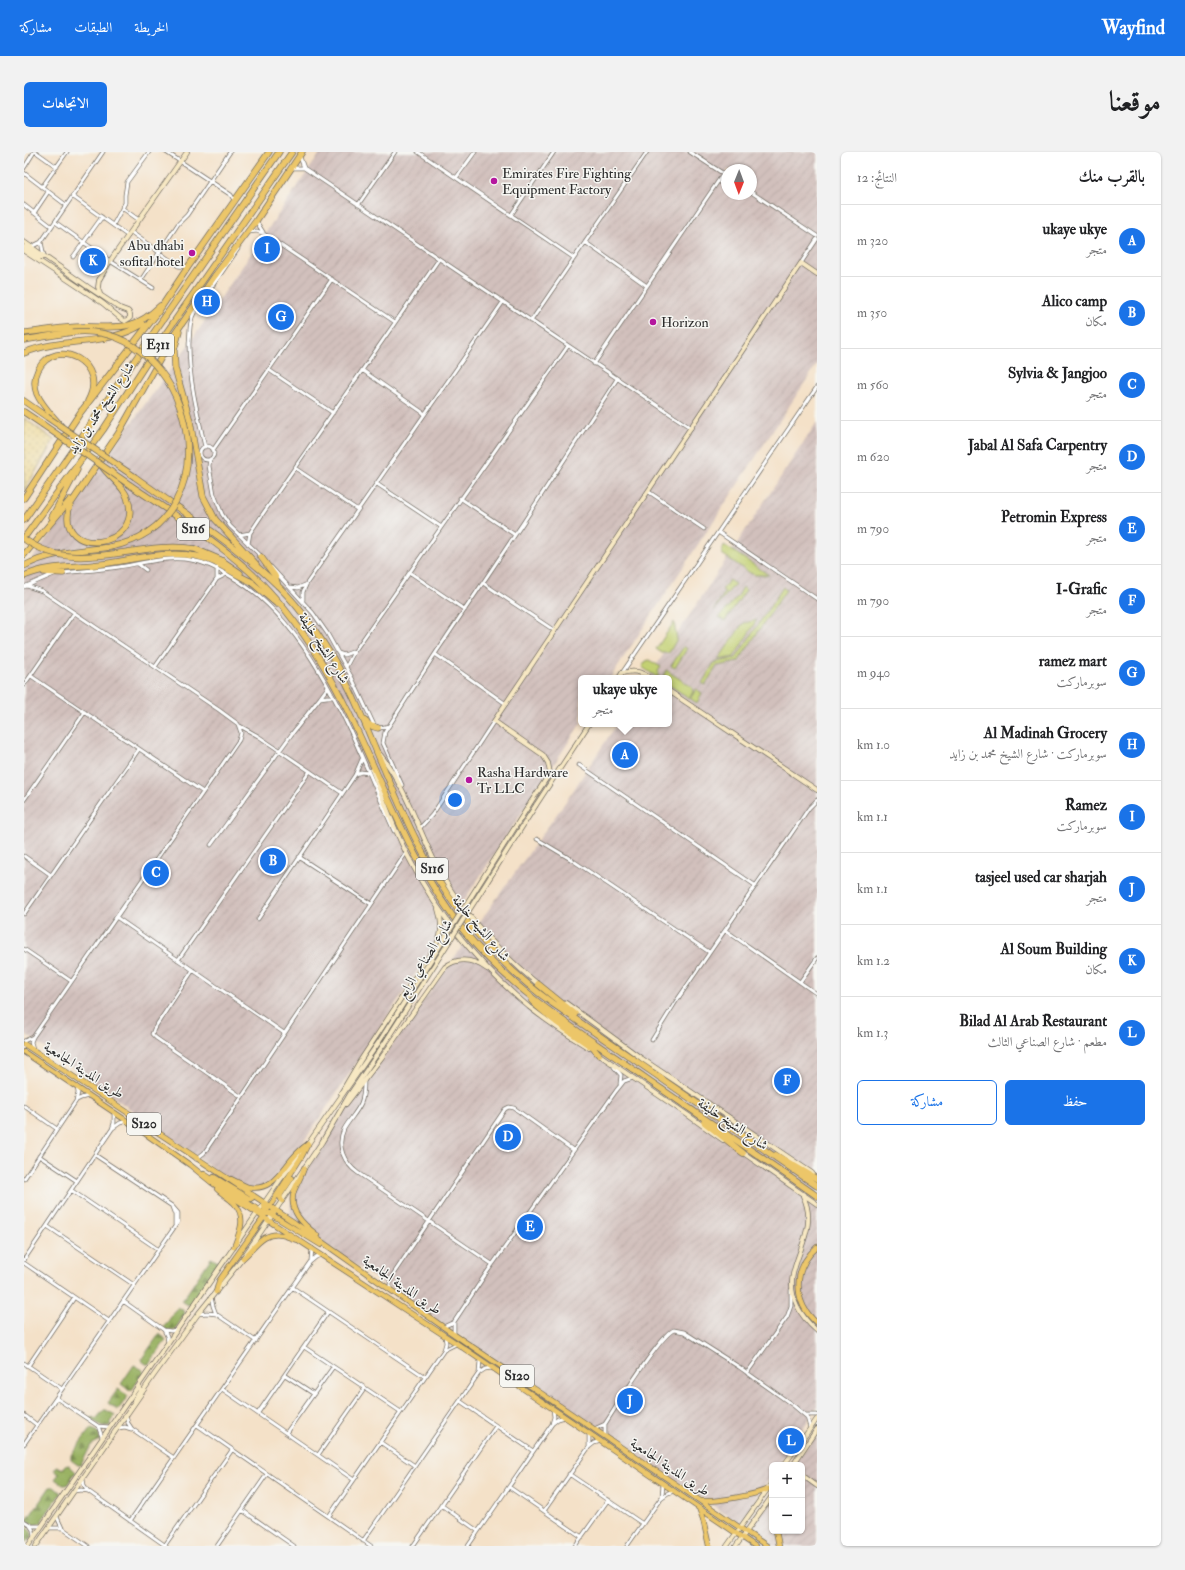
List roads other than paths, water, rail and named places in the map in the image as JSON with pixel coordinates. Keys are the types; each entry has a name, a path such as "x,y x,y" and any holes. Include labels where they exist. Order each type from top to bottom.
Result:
{"highway":[{"path":"24,498 80,413 166,301 188,267 269,152"},
{"name":"شارع الشيخ محمد بن زايد","path":"24,520 279,152"},
{"name":"شارع الشيخ محمد بن زايد","path":"24,538 103,430 162,339 292,152"},
{"path":"100,464 123,489 129,502 127,522 119,534 114,538 101,542 87,542 73,532 70,527 68,516 70,505 118,434 168,346 302,154"},
{"path":"24,333 78,327 121,327 131,325 150,315 169,295"},
{"path":"24,353 50,345 109,338 136,328 166,301"},
{"path":"182,325 174,350 174,368 190,421 203,496 215,519 254,561 258,568"},
{"path":"24,340 87,331 108,334 127,342 144,354 158,369 171,389 180,410 186,432 188,455 184,484 166,516 150,531 131,541 110,547 54,555 24,566"},
{"path":"49,415 36,393 35,376 40,366 48,359 63,354 73,356 82,361 91,374 93,386 92,391 80,413"},
{"name":"S116","path":"24,401 49,415"},
{"name":"S116","path":"24,412 100,464"},
{"name":"شارع الشيخ خليفة","path":"49,415 63,428 215,534 258,568 278,586 302,612 325,645 349,688 430,866 463,917 493,952 521,979 546,999 817,1186"},
{"path":"40,536 65,494 82,459"},
{"name":"شارع الشيخ خليفة","path":"100,464 230,555 254,576 283,608 325,667 367,752 415,856 444,905 464,932 485,955 529,995 568,1024 817,1196"},
{"path":"24,555 89,476"},
{"path":"24,538 47,551 73,557 92,557 170,547 195,549 222,560 252,582 272,601 283,608"},
{"path":"24,576 55,567 100,565 163,555 183,554 199,557 216,563 252,582"},
{"path":"261,557 275,576 278,586"},
{"path":"33,573 63,573"},
{"path":"362,718 371,726 378,728"},
{"path":"538,984 582,1020 589,1028"},
{"path":"529,995 538,1007 595,1049 600,1055"},
{"path":"694,1112 703,1122 743,1153"},
{"path":"765,1151 779,1156 817,1178"}],"main road":[{"path":"88,287 99,280 110,261 186,152"},
{"path":"24,242 88,287 101,294 120,308 128,311 130,316 129,320 122,320 115,312 102,302 24,251"},
{"path":"24,247 39,257 44,257"},
{"path":"494,721 801,263 817,274"},
{"path":"99,280 98,286 101,294"},
{"path":"622,673 637,671 644,675"},
{"path":"672,693 817,790"},
{"name":"شارع الصناعي الرابع","path":"264,1203 308,1144 379,1042 550,773 548,763 543,755 494,721"},
{"name":"شارع الصناعي الرابع","path":"138,1387 234,1247 266,1213 282,1201 322,1142 340,1110 384,1044 587,727"},
{"path":"377,751 391,770 408,803 437,867 463,907 486,935 515,964 538,984 641,1058 817,1178"},
{"path":"367,752 374,774 406,853 423,885 472,951 496,976 530,1007 565,1032 817,1204"},
{"path":"336,1103 359,1063 437,944 441,935 442,925 437,905"},
{"path":"340,1110 364,1081 445,967 458,961 469,960 482,966 496,976"},
{"name":"طريق المدينة الجامعية","path":"24,1044 269,1206 266,1213"},
{"name":"طريق المدينة الجامعية","path":"24,1052 128,1121 201,1173 211,1182 266,1213 269,1220 445,1336 588,1433 604,1442 755,1546"},
{"path":"282,1201 280,1197 281,1194 301,1164 308,1144"},
{"path":"225,1178 253,1188 265,1186 275,1180 293,1158 308,1144"},
{"path":"216,1292 219,1280 266,1213 269,1206 305,1152"},
{"path":"304,1168 293,1198 294,1211 302,1222 328,1246"},
{"path":"201,1173 217,1178 250,1199 253,1196"},
{"path":"209,1176 266,1213 315,1242 328,1246"},
{"path":"211,1182 235,1204 240,1212 242,1226 234,1247"},
{"path":"787,1183 806,1199 813,1212"},
{"path":"264,1203 266,1213"},
{"path":"36,1546 198,1314 243,1258 269,1220"},
{"path":"243,1258 259,1241 271,1235 283,1235 302,1241"},
{"path":"810,1240 794,1270 792,1286 798,1308 804,1319 817,1331"},
{"name":"طريق المدينة الجامعية","path":"328,1246 443,1327 767,1546"},
{"path":"817,1247 803,1265 798,1284 798,1292 802,1305 811,1318 817,1323"},
{"path":"128,1413 130,1406 140,1391 138,1387"},
{"path":"28,1546 138,1387"},
{"path":"786,1462 817,1418"},
{"path":"796,1462 817,1429"},
{"path":"604,1442 626,1455 629,1453"},
{"path":"805,1477 817,1486"},
{"path":"702,1501 727,1498 768,1489"},
{"path":"727,1546 768,1489"},
{"path":"733,1538 737,1544 771,1498"},
{"path":"698,1507 702,1515 709,1546"},
{"path":"744,1522 746,1526 750,1527"},
{"path":"730,1529 734,1527 734,1523"},
{"path":"777,1534 779,1546"},
{"path":"748,1541 752,1536"}],"street":[{"path":"24,168 35,152 57,167"},
{"path":"42,187 67,152"},
{"path":"31,248 41,242 103,152"},
{"path":"113,225 126,202 125,195 127,182 149,152"},
{"path":"166,152 231,196 235,201"},
{"path":"141,280 159,252 230,152"},
{"path":"358,205 394,152"},
{"path":"418,152 574,258"},
{"path":"456,178 475,152"},
{"path":"511,215 554,152"},
{"path":"531,321 647,152"},
{"path":"690,152 721,173"},
{"path":"302,154 304,168"},
{"path":"292,168 304,168 691,428"},
{"path":"24,173 66,205"},
{"path":"594,364 721,177"},
{"path":"34,212 48,192"},
{"path":"72,196 113,225 159,252 180,267 188,267"},
{"path":"757,196 817,236"},
{"path":"24,206 51,226"},
{"path":"122,208 139,220"},
{"path":"73,257 102,217"},
{"path":"256,221 264,234"},
{"path":"55,222 110,261 152,288"},
{"path":"248,232 256,231 264,234 395,322"},
{"path":"801,263 817,239"},
{"path":"205,447 190,380 190,327 192,318 242,240"},
{"path":"41,242 44,257"},
{"path":"585,242 647,286"},
{"path":"248,544 250,533 438,259"},
{"path":"332,279 213,450 214,455 210,459 209,466 214,494 219,508 226,520 303,600 313,613 346,667 358,689 372,723 378,728 388,726"},
{"path":"303,600 302,592 307,583 503,302"},
{"path":"346,667 354,652 408,572 568,346"},
{"path":"269,370 333,413"},
{"path":"362,370 425,414"},
{"path":"408,803 383,743 383,736 435,654 617,379"},
{"path":"622,673 817,386"},
{"path":"205,447 210,447 213,450"},
{"path":"205,447 201,450 201,456 204,459 210,459"},
{"path":"296,468 358,510"},
{"path":"376,484 440,526"},
{"path":"648,492 704,529"},
{"path":"460,498 515,535"},
{"path":"718,532 817,599"},
{"path":"240,535 250,533"},
{"path":"26,586 56,574 169,559 182,559 196,561 217,568 252,591 278,616 302,646 328,687 397,837 404,848"},
{"path":"138,564 146,570 147,562"},
{"path":"217,568 217,579"},
{"path":"408,572 464,610"},
{"path":"155,667 217,579 227,574"},
{"path":"39,581 39,586 42,591"},
{"path":"291,587 300,588 307,583"},
{"path":"483,583 555,631"},
{"path":"26,586 42,591 240,726 279,750 342,793"},
{"path":"24,686 74,613"},
{"path":"338,653 347,655 354,652"},
{"path":"435,654 506,704"},
{"path":"31,676 203,792"},
{"path":"211,845 279,750 328,687"},
{"path":"320,698 327,696 333,697"},
{"path":"24,800 85,712"},
{"path":"419,829 436,809 494,721"},
{"path":"34,1051 31,1045 33,1036 239,740 241,733 240,726"},
{"path":"24,914 139,749"},
{"path":"258,919 354,775 362,759"},
{"path":"579,765 756,886"},
{"path":"178,960 310,771"},
{"path":"354,775 361,772 368,773"},
{"path":"652,1040 675,1002 709,952 809,808 817,800"},
{"path":"538,839 572,860 709,952"},
{"path":"196,1159 204,1153 406,853"},
{"path":"24,856 51,875"},
{"path":"299,857 371,904"},
{"path":"116,917 284,1033"},
{"path":"725,930 817,994"},
{"path":"24,949 71,981"},
{"path":"800,982 817,958"},
{"path":"193,970 152,1034 242,1097"},
{"path":"24,1041 33,1036"},
{"path":"606,1059 621,1075 621,1081 616,1091"},
{"path":"443,1327 454,1322 492,1264 616,1091 624,1081 633,1078"},
{"path":"364,1081 361,1102 342,1134 341,1145 344,1156 353,1170 492,1264"},
{"path":"76,1102 78,1096 77,1087"},
{"path":"24,1179 76,1102 81,1098 90,1096"},
{"path":"24,1106 57,1129"},
{"path":"390,1290 390,1281 392,1276 507,1108 514,1108 573,1150"},
{"path":"112,1129 115,1119 114,1112"},
{"path":"24,1260 112,1129 117,1124 128,1121"},
{"path":"203,1163 204,1153"},
{"path":"24,1444 177,1224 178,1216 176,1210 170,1204 95,1155"},
{"path":"40,1156 77,1181"},
{"path":"71,1190 158,1250"},
{"path":"46,1226 134,1285"},
{"path":"310,1262 312,1248"},
{"path":"130,1521 310,1262 316,1257 322,1255"},
{"path":"24,1263 109,1321"},
{"path":"747,1373 787,1317 790,1306 792,1286"},
{"path":"292,1288 425,1377"},
{"path":"211,1297 216,1314"},
{"path":"28,1366 74,1298"},
{"path":"122,1301 164,1330 178,1330"},
{"path":"198,1314 207,1312 216,1314 256,1341"},
{"path":"258,1413 328,1312"},
{"path":"454,1322 454,1334"},
{"path":"164,1330 168,1343"},
{"path":"594,1429 605,1424 646,1362 668,1333 674,1330 681,1330 747,1373 805,1415 809,1422 810,1428"},
{"path":"444,1350 445,1336"},
{"path":"328,1516 444,1350 456,1344"},
{"path":"304,1347 401,1412"},
{"path":"479,1373 480,1360"},
{"path":"24,1364 62,1389"},
{"path":"286,1433 333,1367"},
{"path":"364,1540 479,1373 485,1369 492,1368"},
{"path":"285,1375 314,1394"},
{"path":"222,1388 354,1480"},
{"path":"318,1455 364,1388"},
{"path":"56,1398 98,1426 104,1428 111,1427"},
{"path":"460,1401 533,1451"},
{"path":"552,1424 554,1417 553,1409"},
{"path":"128,1413 128,1423 132,1429"},
{"path":"24,1415 37,1424"},
{"path":"805,1415 817,1415"},
{"path":"468,1546 552,1424 558,1419 565,1417"},
{"path":"605,1424 605,1436"},
{"path":"197,1425 371,1546"},
{"path":"98,1426 101,1432 102,1440"},
{"path":"413,1546 496,1426"},
{"path":"118,1428 125,1427 132,1429 174,1458"},
{"path":"588,1433 588,1447"},
{"path":"380,1442 415,1466"},
{"path":"544,1511 588,1447 594,1443 604,1442"},
{"path":"83,1479 84,1485 88,1491 166,1546 232,1450"},
{"path":"217,1546 267,1474"},
{"path":"570,1474 643,1524"},
{"path":"661,1498 663,1490 662,1482"},
{"path":"509,1486 582,1537"},
{"path":"74,1491 88,1491"},
{"path":"627,1546 661,1498 668,1493 676,1491"},
{"path":"575,1546 608,1500"},
{"path":"441,1505 478,1531"},
{"path":"242,1510 294,1546"},
{"path":"57,1516 58,1522 62,1528 88,1546"},
{"path":"24,1521 36,1526 42,1526"},
{"path":"29,1524 33,1530 34,1537"},
{"path":"49,1528 62,1528"}],"place":[{"name":"Emirates Fire Fighting Equipment Factory","path":"494,181"},
{"name":"Ramez","path":"267,249"},
{"name":"Abu dhabi sofital hotel","path":"192,253"},
{"name":"Al Soum Building","path":"93,261"},
{"name":"Al Madinah Grocery","path":"207,302"},
{"name":"ramez mart","path":"281,317"},
{"name":"Horizon","path":"653,322"},
{"name":"ukaye ukye","path":"625,755"},
{"name":"Rasha Hardware Tr LLC","path":"469,780"},
{"name":"Alico camp","path":"273,861"},
{"name":"Sylvia & Jangjoo","path":"156,873"},
{"name":"I-Grafic","path":"787,1081"},
{"name":"Jabal Al Safa Carpentry","path":"508,1137"},
{"name":"Petromin Express","path":"530,1227"},
{"name":"tasjeel used car sharjah","path":"630,1401"},
{"name":"Bilad Al Arab Restaurant","path":"791,1441"}]}
